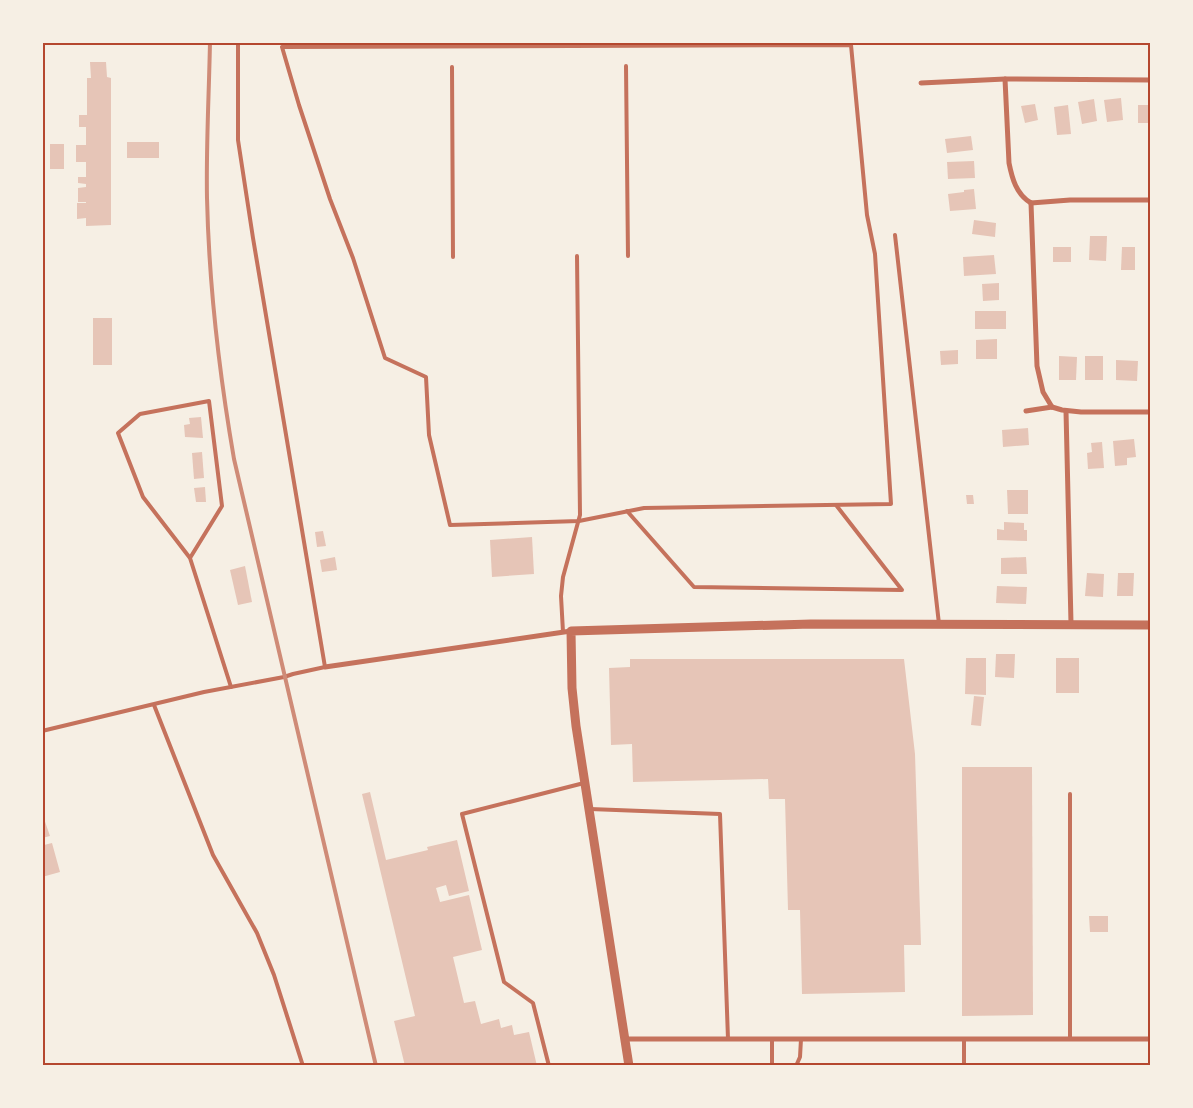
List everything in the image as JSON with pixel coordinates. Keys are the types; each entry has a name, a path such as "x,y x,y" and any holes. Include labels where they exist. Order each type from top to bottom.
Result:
{"street":[{"path":"1005,79 1009,163 1011,174 1019,192 1025,199 1031,203 1070,200 1150,200"},
{"path":"922,83 1005,79 1150,80"},
{"path":"1031,203 1037,366 1043,392 1052,407"},
{"path":"1026,411 1052,407 1066,411 1150,412"},
{"path":"1066,411 1071,624"},
{"path":"326,667 567,632 811,624 1150,625"},
{"path":"567,632 573,707 629,1066"},
{"path":"626,1039 1150,1039"}],"lane":[{"path":"42,731 326,667 254,248 238,140 238,42"},
{"path":"851,45 867,215 875,254 891,504 836,505 644,508 579,521 450,525 429,435 426,377 385,358 353,258 320,172 282,47 851,45"},
{"path":"626,66 628,256"},
{"path":"452,67 453,257"},
{"path":"895,235 939,624"},
{"path":"567,632 561,596 563,577 579,521 577,256"},
{"path":"190,558 222,506 209,401 140,414 118,433 143,497 190,558 231,687"},
{"path":"627,511 694,586 902,590 836,505"},
{"path":"154,705 213,855 257,933 274,975 303,1066"},
{"path":"549,1066 534,1002 504,982 462,814 584,782"},
{"path":"1070,794 1070,1039"},
{"path":"588,809 720,814 728,1039"},
{"path":"772,1039 772,1066"},
{"path":"796,1066 800,1057 802,1039"},
{"path":"964,1039 964,1066"}],"building":[{"path":"90,62 106,62 107,77 111,78 111,225 86,226 86,218 77,219 77,203 86,203 78,202 78,188 86,187 86,184 78,183 78,177 86,177 86,162 76,162 76,145 86,145 86,127 79,127 79,115 87,115 87,78 91,78"},
{"path":"1121,98 1123,120 1107,122 1104,100"},
{"path":"1094,99 1097,121 1082,124 1078,102"},
{"path":"1035,104 1038,120 1025,123 1021,106"},
{"path":"1068,105 1071,134 1057,135 1054,107"},
{"path":"1138,105 1150,105 1150,123 1138,123"},
{"path":"971,136 973,150 947,153 945,139"},
{"path":"127,142 159,142 159,158 127,158"},
{"path":"50,144 64,144 64,169 50,169"},
{"path":"974,161 975,178 948,179 947,162"},
{"path":"974,189 976,209 950,211 948,194"},
{"path":"974,220 996,223 995,237 972,234"},
{"path":"1090,236 1107,236 1106,261 1089,260"},
{"path":"1053,247 1071,247 1071,262 1053,262"},
{"path":"1122,247 1135,247 1135,270 1121,270"},
{"path":"994,255 996,274 964,276 963,257"},
{"path":"999,283 999,300 983,301 982,284"},
{"path":"975,311 1006,311 1006,329 975,329"},
{"path":"93,318 112,318 112,365 93,365"},
{"path":"997,339 997,359 976,359 976,340"},
{"path":"958,350 958,364 941,365 940,351"},
{"path":"1059,356 1077,357 1076,380 1059,380"},
{"path":"1085,356 1103,356 1103,380 1085,380"},
{"path":"1116,360 1138,361 1137,381 1116,380"},
{"path":"201,417 203,438 185,437 184,425 190,424 189,418"},
{"path":"1028,428 1029,445 1003,447 1002,430"},
{"path":"1134,439 1136,457 1127,458 1127,465 1115,466 1113,441"},
{"path":"1102,442 1104,468 1088,469 1087,453 1092,452 1091,443"},
{"path":"202,452 204,478 194,479 192,453"},
{"path":"205,487 206,502 196,502 194,488"},
{"path":"1007,490 1028,490 1028,514 1008,514"},
{"path":"966,495 973,495 974,504 967,504"},
{"path":"1004,522 1024,523 1024,530 1027,530 1027,541 997,540 997,529 1004,530"},
{"path":"323,531 326,546 317,547 315,532"},
{"path":"532,537 534,574 492,577 490,540"},
{"path":"335,557 337,570 322,572 320,560"},
{"path":"1026,557 1027,574 1001,574 1001,558"},
{"path":"245,566 252,602 238,605 230,570"},
{"path":"1087,573 1104,574 1103,597 1085,596"},
{"path":"1118,573 1134,573 1133,596 1117,596"},
{"path":"997,586 1027,587 1026,604 996,603"},
{"path":"996,654 1015,654 1014,678 995,677"},
{"path":"966,658 986,658 986,695 965,694"},
{"path":"1056,658 1079,658 1079,693 1056,693"},
{"path":"630,659 904,659 915,754 921,945 904,945 905,992 802,994 800,910 788,910 785,799 769,799 768,779 633,782 632,744 611,745 609,668 630,667"},
{"path":"974,696 984,697 981,726 971,725"},
{"path":"962,767 1032,767 1033,1015 962,1016"},
{"path":"370,792 386,860 428,850 427,847 457,840 469,891 449,896 446,885 436,888 440,902 469,895 482,950 453,957 464,1003 475,1001 481,1024 499,1019 501,1028 512,1025 514,1035 529,1032 537,1066 405,1066 394,1021 415,1016 362,794"},
{"path":"42,813 50,836 42,838"},
{"path":"42,841 44,845 52,843 60,872 42,877"},
{"path":"1089,916 1108,916 1108,932 1090,932"}],"railway":[{"path":"210,42 207,159 208,231 219,361 234,459 376,1066"}]}
